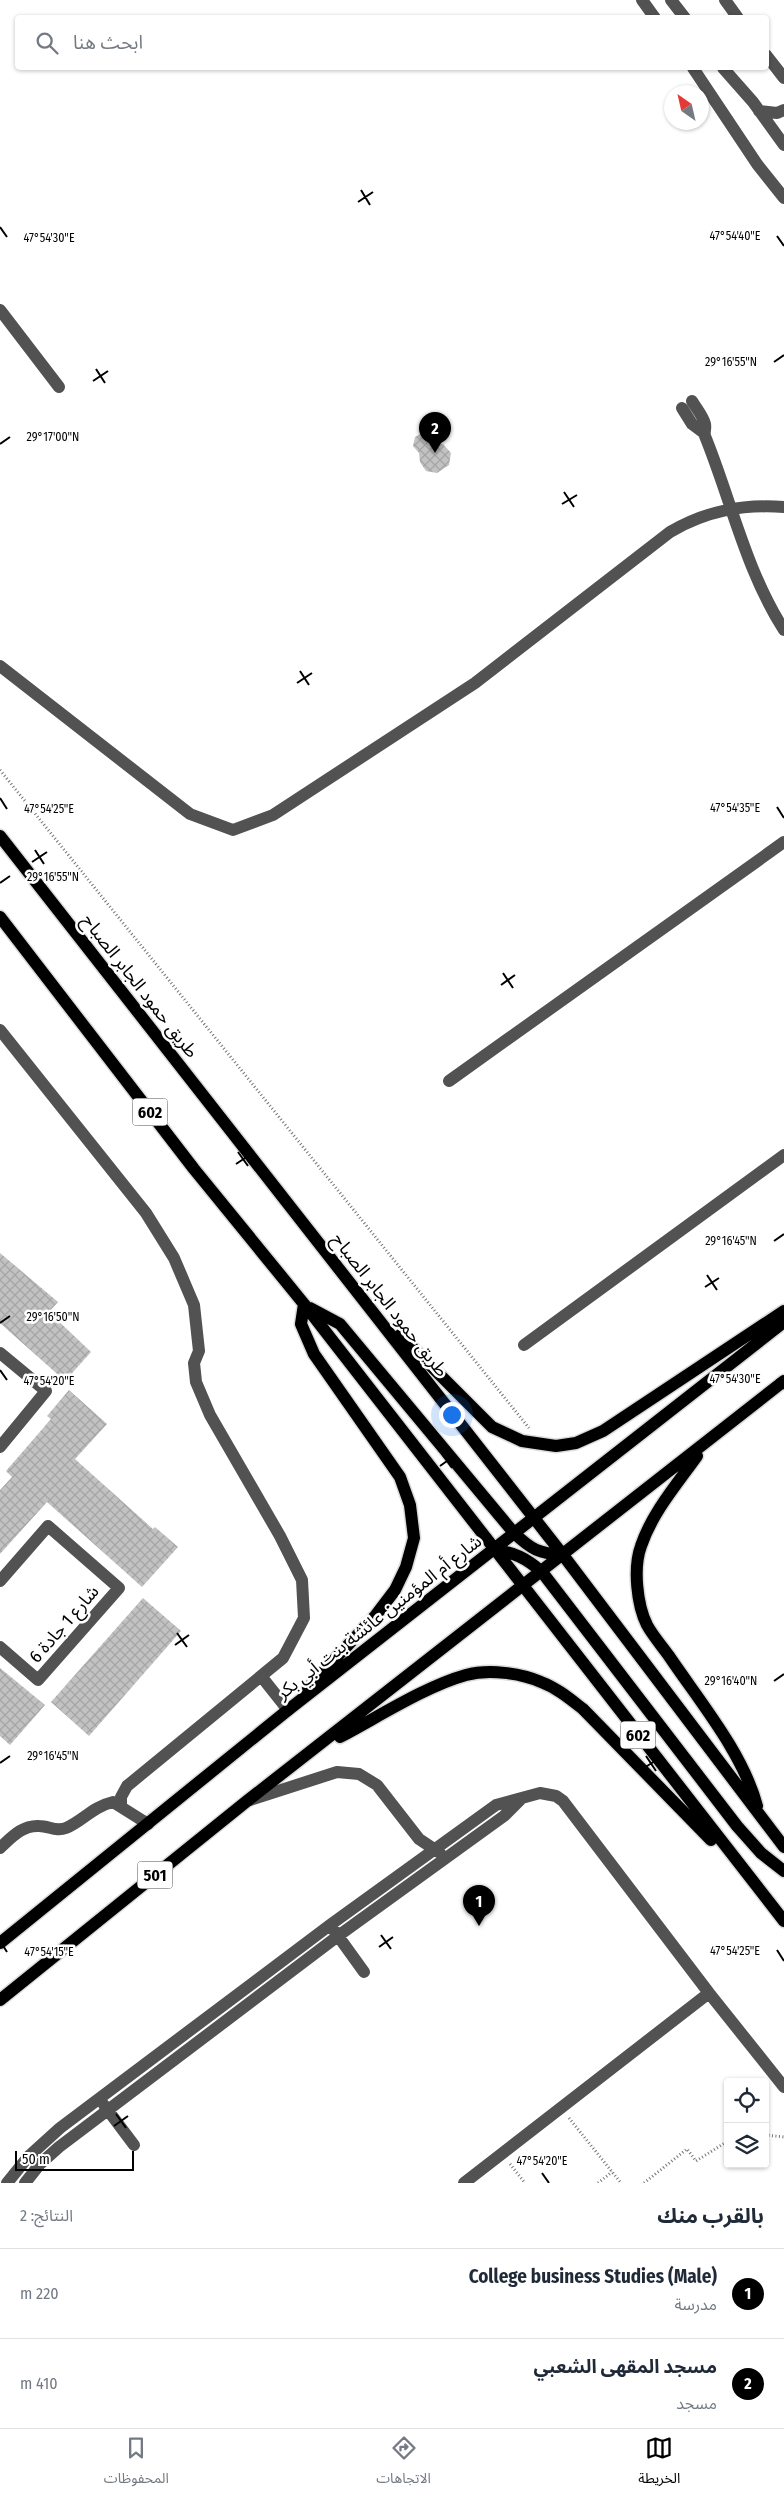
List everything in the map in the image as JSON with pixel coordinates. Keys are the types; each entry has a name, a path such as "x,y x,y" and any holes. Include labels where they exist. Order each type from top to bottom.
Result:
{"main road":[{"name":"طريق حمود الجابر الصباح","path":"0,836 363,1297 563,1555 784,1847"},
{"name":"602","path":"0,917 194,1169 304,1304 493,1550 784,1921"},
{"path":"363,1297 492,1427 522,1441 543,1446 576,1443 603,1431 784,1311"},
{"path":"288,1710 330,1662 376,1615 395,1590 406,1567 414,1538 410,1505 400,1477 314,1354 301,1324 304,1304 340,1324 514,1534 529,1548 538,1552 563,1555"},
{"name":"شارع أم المؤمنين عائشة بنت أبي بكر","path":"0,1943 288,1710 784,1322"},
{"path":"522,1587 784,1381"},
{"path":"706,1444 662,1505 640,1547 638,1569 640,1599 647,1624 736,1756 751,1782 759,1814"},
{"path":"493,1550 513,1552 530,1561 542,1572 737,1826 761,1853 784,1871"},
{"name":"501","path":"0,2000 247,1801 312,1753 522,1587"},
{"path":"312,1753 425,1692 467,1675 502,1673 541,1682 563,1694 583,1709 754,1883"}],"street":[{"path":"642,0 653,15"},
{"path":"671,0 682,15"},
{"path":"725,0 736,15"},
{"path":"769,59 784,78"},
{"path":"693,70 756,164 784,198"},
{"path":"725,70 759,111 783,144"},
{"path":"759,111 777,113 784,110"},
{"path":"783,144 784,128"},
{"path":"0,310 59,387"},
{"path":"687,405 695,427 704,432 756,576 784,630"},
{"path":"0,666 190,814 233,830 273,815 475,683 670,532 700,517 732,508 761,505 784,507"},
{"path":"449,1080 784,842"},
{"path":"0,1030 146,1213 174,1258 194,1305 199,1351 194,1363 196,1382 210,1415 280,1536 302,1580 304,1618 283,1658 127,1786 121,1797 121,1806"},
{"path":"524,1345 784,1155"},
{"path":"0,1353 46,1391 0,1447"},
{"name":"شارع 1 جادة 6","path":"0,1581 48,1526 119,1588 38,1680 0,1647"},
{"path":"261,1676 288,1710"},
{"path":"247,1801 337,1772 359,1774 377,1785 419,1839 448,1857"},
{"path":"7,2183 44,2142 330,1925 496,1805 504,1801 520,1800 540,1793 556,1796 563,1801 709,1993 784,2087"},
{"path":"26,2183 40,2164 59,2147 338,1936 504,1816 520,1800"},
{"path":"0,1848 24,1828 39,1826 57,1830 67,1828 99,1805 113,1802 148,1824"},
{"path":"419,1839 420,1860"},
{"path":"330,1925 364,1972"},
{"path":"464,2183 709,1993"},
{"path":"100,2100 134,2145"}],"path":[{"path":"0,770 543,1446"},
{"path":"561,2108 621,2183"},
{"path":"769,2135 784,2137"},
{"path":"644,2183 687,2149 696,2161 724,2144"},
{"path":"502,2154 525,2183"},
{"path":"598,2183 612,2172"}],"building":[{"path":"422,433 430,433 433,442 443,444 451,453 449,465 437,473 426,471 420,462 419,453 413,446 415,437"},
{"path":"0,1253 58,1302 49,1312 91,1352 65,1381 0,1323"},
{"path":"69,1390 107,1424 75,1459 153,1529 155,1527 178,1547 142,1587 47,1502 0,1554 0,1490 12,1477 6,1471 51,1419 47,1416"},
{"path":"143,1598 181,1631 89,1736 51,1702"},
{"path":"0,1668 45,1705 10,1745 0,1736"}],"place":[{"name":"مسجد المقهى الشعبي","path":"435,453"},
{"name":"College business Studies (Male)","path":"479,1926"}]}
